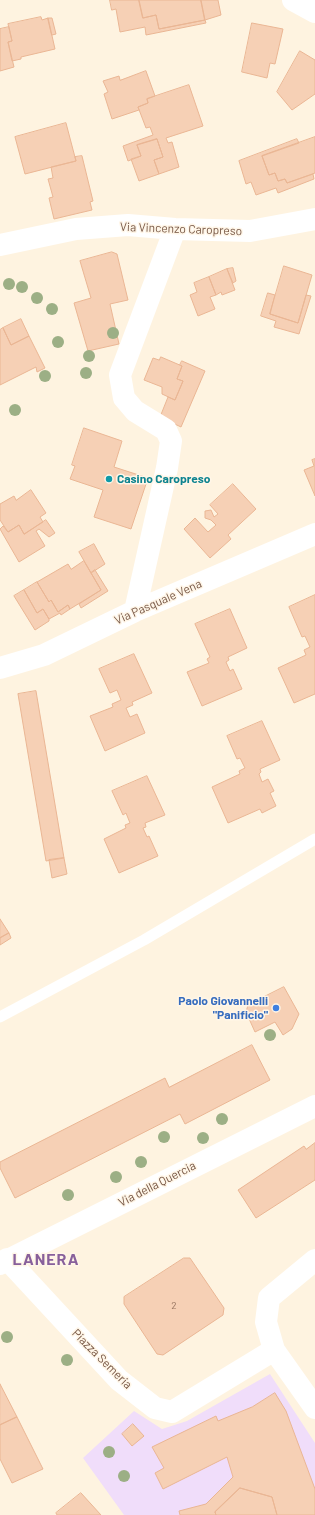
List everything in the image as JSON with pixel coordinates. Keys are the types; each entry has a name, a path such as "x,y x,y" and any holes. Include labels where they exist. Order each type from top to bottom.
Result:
{"street":[{"path":"293,0 315,12"},
{"name":"Via Vincenzo Caropreso","path":"0,245 76,229 128,225 175,229 250,232 315,219"},
{"path":"135,611 167,468 171,441 166,430 136,411 124,398 120,375 175,229"},
{"name":"Via Pasquale Vena","path":"0,668 44,655 135,611 315,534"},
{"name":"Via della Quercia","path":"4,1261 315,1106"},
{"path":"313,1402 274,1350 266,1322 269,1298 315,1260"},
{"name":"Piazza Semeria","path":"4,1261 119,1380 155,1408 172,1412 274,1350"}],"lane":[{"path":"0,1017 144,940 315,839"}],"shaded area":[{"path":"270,1374 315,1443 315,1515 124,1515 83,1458 134,1411 162,1429 187,1421"}],"building":[{"path":"110,0 139,0 143,18 156,15 159,29 205,20 206,23 146,35 145,27 120,32 116,9 112,10"},
{"path":"139,0 201,0 205,20 159,29 156,15 143,18"},
{"path":"201,0 218,0 221,15 205,20"},
{"path":"41,17 42,20 48,18 55,49 21,57 21,59 12,61 8,42 12,41 8,24"},
{"path":"48,18 52,18 56,34 52,35"},
{"path":"252,23 283,29 275,64 270,63 267,78 242,72"},
{"path":"9,27 12,41 8,42 14,67 0,71 0,29"},
{"path":"300,51 315,60 315,94 292,110 277,92"},
{"path":"146,71 155,96 147,99 148,103 138,107 139,110 112,119 104,94 108,92 103,81 119,76 120,80"},
{"path":"189,85 203,126 166,138 168,143 172,142 179,167 159,174 154,160 163,157 157,139 137,145 141,156 128,161 123,146 153,135 150,127 146,128 138,107 148,103 147,99"},
{"path":"66,123 76,161 25,174 15,137"},
{"path":"315,137 315,173 287,183 285,179 278,181 275,173 269,175 262,156"},
{"path":"157,139 163,157 154,160 159,174 139,181 131,159 141,156 137,145"},
{"path":"297,139 299,143 262,156 269,175 275,173 278,181 285,179 287,183 313,174 314,179 278,193 276,188 256,195 251,182 246,184 239,161"},
{"path":"82,156 93,201 90,202 92,210 54,219 49,198 53,197 48,179 53,178 51,167 76,161 75,157"},
{"path":"112,252 117,254 128,300 110,304 119,344 88,351 74,303 91,298 80,261"},
{"path":"284,266 312,275 298,323 270,314"},
{"path":"233,268 236,281 233,283 227,269"},
{"path":"227,269 235,290 222,295 221,292 216,295 209,277"},
{"path":"209,277 216,295 210,297 215,309 198,316 190,295 197,292 194,283"},
{"path":"268,293 275,295 270,314 298,323 306,295 311,296 299,334 274,327 276,321 261,316"},
{"path":"21,319 29,336 11,345 3,328"},
{"path":"3,328 11,345 29,336 45,368 37,372 36,367 0,385 0,330"},
{"path":"161,357 182,366 177,379 183,381 175,400 162,394 162,387 144,380 153,358 159,360"},
{"path":"182,361 205,371 181,427 160,417 168,397 175,400 183,381 177,379 182,366 180,365"},
{"name":"Casino Caropreso","path":"84,428 122,441 114,467 148,478 131,529 94,517 103,490 70,479 75,466 72,465"},
{"path":"315,459 315,496 304,470 314,466 312,460"},
{"path":"233,484 256,509 228,535 231,539 210,558 184,529 195,518 208,532 216,525 211,520 205,518 205,511 211,510 214,517 218,514 210,505"},
{"path":"31,490 46,513 40,517 43,522 24,534 19,525 8,532 0,520 0,504 14,496 16,500"},
{"path":"46,520 55,533 49,537 39,529 36,531 45,546 19,562 0,529 3,526 8,532 19,525 24,534"},
{"path":"94,544 105,564 91,573 79,552"},
{"path":"84,561 101,590 70,609 68,605 58,612 51,600 49,602 37,582 68,564 71,569"},
{"path":"95,570 108,591 81,608 79,604 101,590 91,573"},
{"path":"37,582 49,602 51,600 58,612 68,605 70,609 61,615 60,613 49,619 43,609 37,613 24,590"},
{"path":"24,590 37,613 43,609 49,619 49,621 35,630 14,596"},
{"path":"315,595 315,694 294,703 278,668 306,655 304,650 310,647 305,636 302,637 289,607"},
{"path":"230,609 247,648 228,657 229,660 226,662 230,671 233,669 242,689 202,706 187,672 209,663 207,659 210,657 195,624"},
{"path":"134,654 152,693 132,702 133,705 126,708 130,717 137,714 145,733 105,751 90,716 113,707 112,704 121,700 117,690 110,693 99,669"},
{"path":"36,691 64,858 46,861 18,694"},
{"path":"262,721 280,760 260,769 261,772 259,774 262,782 268,779 274,791 270,793 276,806 262,813 260,809 228,823 212,787 240,774 239,771 245,768 240,758 237,759 227,736"},
{"path":"147,776 165,815 145,823 146,827 143,828 147,837 149,836 158,856 119,873 104,839 126,828 125,825 130,823 126,813 123,815 112,791"},
{"path":"64,858 67,874 52,878 49,860"},
{"path":"0,919 9,933 0,938"},
{"path":"9,933 11,938 0,945 0,938"},
{"path":"284,987 299,1014 292,1029 283,1035 275,1022 255,1032 246,1012 248,1005"},
{"path":"252,1045 270,1080 185,1124 180,1114 15,1198 0,1168 0,1162 165,1078 169,1087"},
{"path":"315,1143 315,1180 256,1218 238,1190 304,1146 306,1149"},
{"path":"184,1258 190,1258 224,1308 223,1315 163,1355 157,1354 124,1304 124,1297"},
{"path":"0,1384 17,1417 0,1425"},
{"path":"275,1393 286,1411 315,1489 315,1515 277,1515 272,1497 240,1488 215,1512 216,1515 180,1515 179,1511 206,1504 233,1477 227,1457 163,1489 155,1473 164,1468 152,1447 216,1416 218,1421 252,1407"},
{"path":"17,1417 43,1469 12,1483 0,1459 0,1425"},
{"path":"133,1424 144,1436 132,1446 122,1434"},
{"path":"240,1488 272,1497 277,1515 216,1515 215,1512"},
{"path":"81,1493 101,1515 57,1515 56,1513"}],"place":[{"name":"Casino Caropreso","path":"109,479"},
{"name":"Paolo Giovannelli \"Panificio\"","path":"276,1008"}],"district":[{"name":"LANERA","path":"46,1260"}]}
